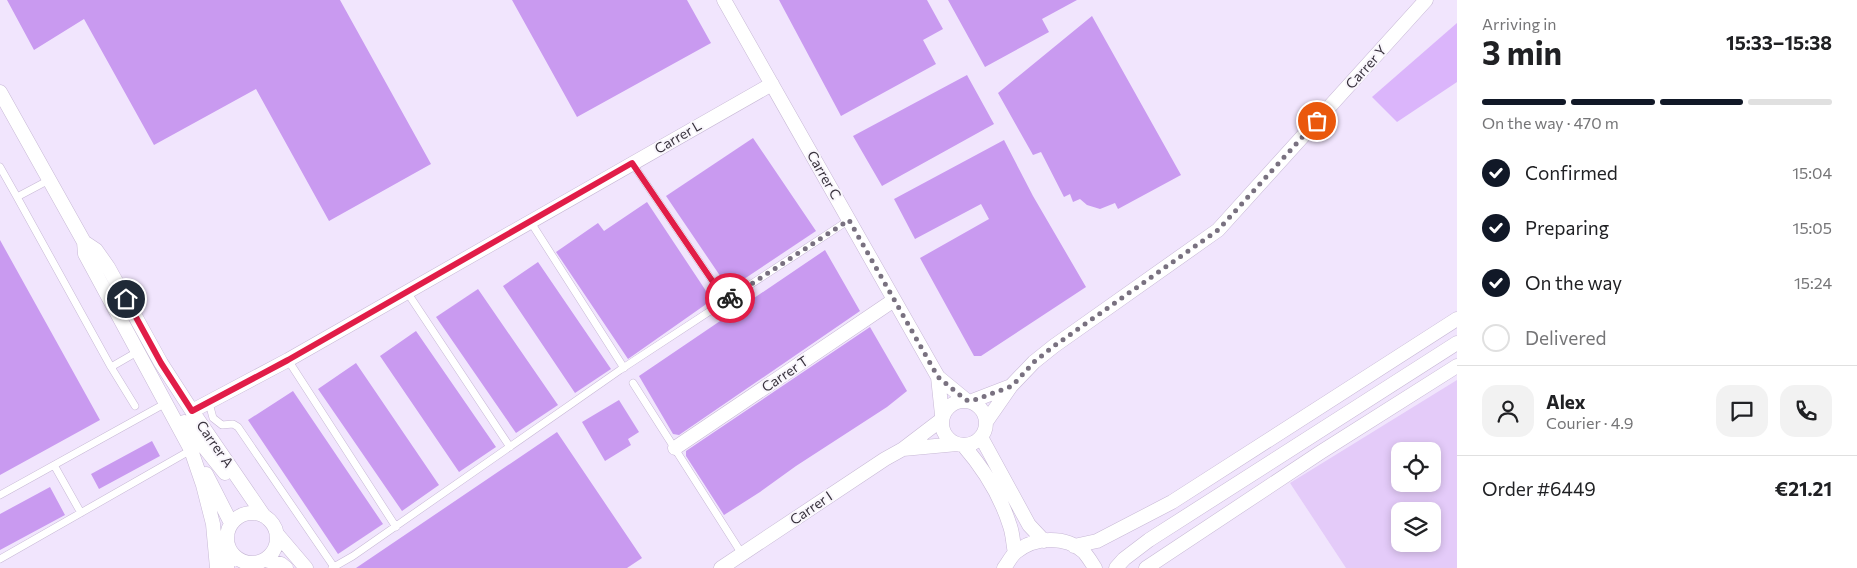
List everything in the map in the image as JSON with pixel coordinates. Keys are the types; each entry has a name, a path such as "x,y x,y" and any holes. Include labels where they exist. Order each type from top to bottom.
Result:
{"street":[{"name":"Carrer C","path":"724,0 938,377 969,401"},
{"name":"Carrer Y","path":"986,422 1012,386 1034,362 1218,230 1426,0"},
{"name":"Carrer L","path":"192,411 288,360 772,84"},
{"name":"Carrer A","path":"2,100 84,242 85,254 192,453"},
{"name":"Carrer A","path":"84,242 96,250 108,267 161,363 264,516"},
{"name":"Carrer T","path":"675,448 894,300"},
{"path":"1074,546 1097,540 1172,502 1457,319"},
{"path":"1116,568 1124,558 1149,540 1457,343"},
{"path":"1146,568 1321,452 1457,366"},
{"name":"Carrer C","path":"938,377 942,418"},
{"name":"Carrer Y","path":"969,401 1012,386"},
{"path":"960,445 975,442 981,438 986,422 985,414 978,405 969,401 957,401 950,405 942,418 942,430 946,436 960,445 982,472 1003,509 1011,528 1015,553"},
{"name":"Carrer A","path":"166,403 171,403 209,455 233,483 250,496"},
{"name":"Carrer I","path":"721,568 885,459 903,450 942,418"},
{"path":"981,438 1029,525 1044,541"},
{"name":"Carrer I","path":"903,450 960,445"},
{"path":"192,453 205,472 231,523"},
{"path":"192,453 213,524 217,568"},
{"path":"227,568 229,556 226,534 231,523 238,517 256,513 270,521 277,534 306,568"},
{"path":"227,545 232,555 250,566 265,560 272,553 276,544 277,534"},
{"path":"1004,568 1015,553 1033,542 1057,540 1084,552 1095,568"},
{"path":"265,560 281,564 286,568"}],"lane":[{"path":"632,163 726,301"},
{"path":"0,167 110,367 135,406"},
{"path":"17,197 49,180"},
{"path":"209,403 213,418 222,424 233,424 238,427 333,568 624,368 849,220"},
{"path":"530,222 624,368"},
{"path":"407,292 510,447"},
{"path":"110,367 137,352"},
{"path":"288,360 396,526"},
{"path":"633,383 742,554"},
{"path":"0,495 166,403"},
{"path":"0,559 192,453"},
{"path":"54,465 81,513"}],"shaded area":[{"path":"1457,23 1457,82 1397,122 1372,97"},
{"path":"1457,380 1457,568 1346,568 1290,483"}],"building":[{"path":"7,0 340,0 431,164 329,221 256,89 154,145 84,19 34,50"},
{"path":"512,0 687,0 711,43 577,117"},
{"path":"779,0 927,0 943,29 923,40 936,64 841,116"},
{"path":"948,0 1077,0 1042,19 1049,32 985,67"},
{"path":"1092,16 1181,175 1118,209 1115,203 1100,209 1087,205 1080,199 1073,202 1070,194 1064,197 1041,152 1033,155 998,93"},
{"path":"967,75 994,124 882,186 853,136"},
{"path":"753,138 816,231 729,289 666,196"},
{"path":"1004,140 1033,196 1086,287 981,356 974,356 920,258 989,219 981,204 915,239 894,199"},
{"path":"647,202 712,300 628,359 556,252 598,223 604,231"},
{"path":"0,240 100,420 0,475"},
{"path":"825,250 860,311 679,435 673,434 639,376"},
{"path":"538,262 611,369 575,393 503,286"},
{"path":"478,289 558,405 516,433 436,317"},
{"path":"870,327 907,391 887,407 724,515 686,456 686,451"},
{"path":"416,331 496,447 459,472 380,356"},
{"path":"356,363 439,485 402,511 318,389"},
{"path":"293,391 383,524 338,554 248,420"},
{"path":"619,400 639,432 628,439 631,445 605,461 582,422"},
{"path":"557,432 642,558 627,568 356,568"},
{"path":"152,441 160,456 99,489 91,474"},
{"path":"50,487 65,515 0,550 0,514"}],"way so far":[{"path":"730,298 849,220 938,377 966,400 972,401 1012,386 1034,362 1054,346 1218,230 1317,121"}],"route":[{"path":"126,299 161,363 192,411 288,360 632,163 726,301 730,298"}]}
